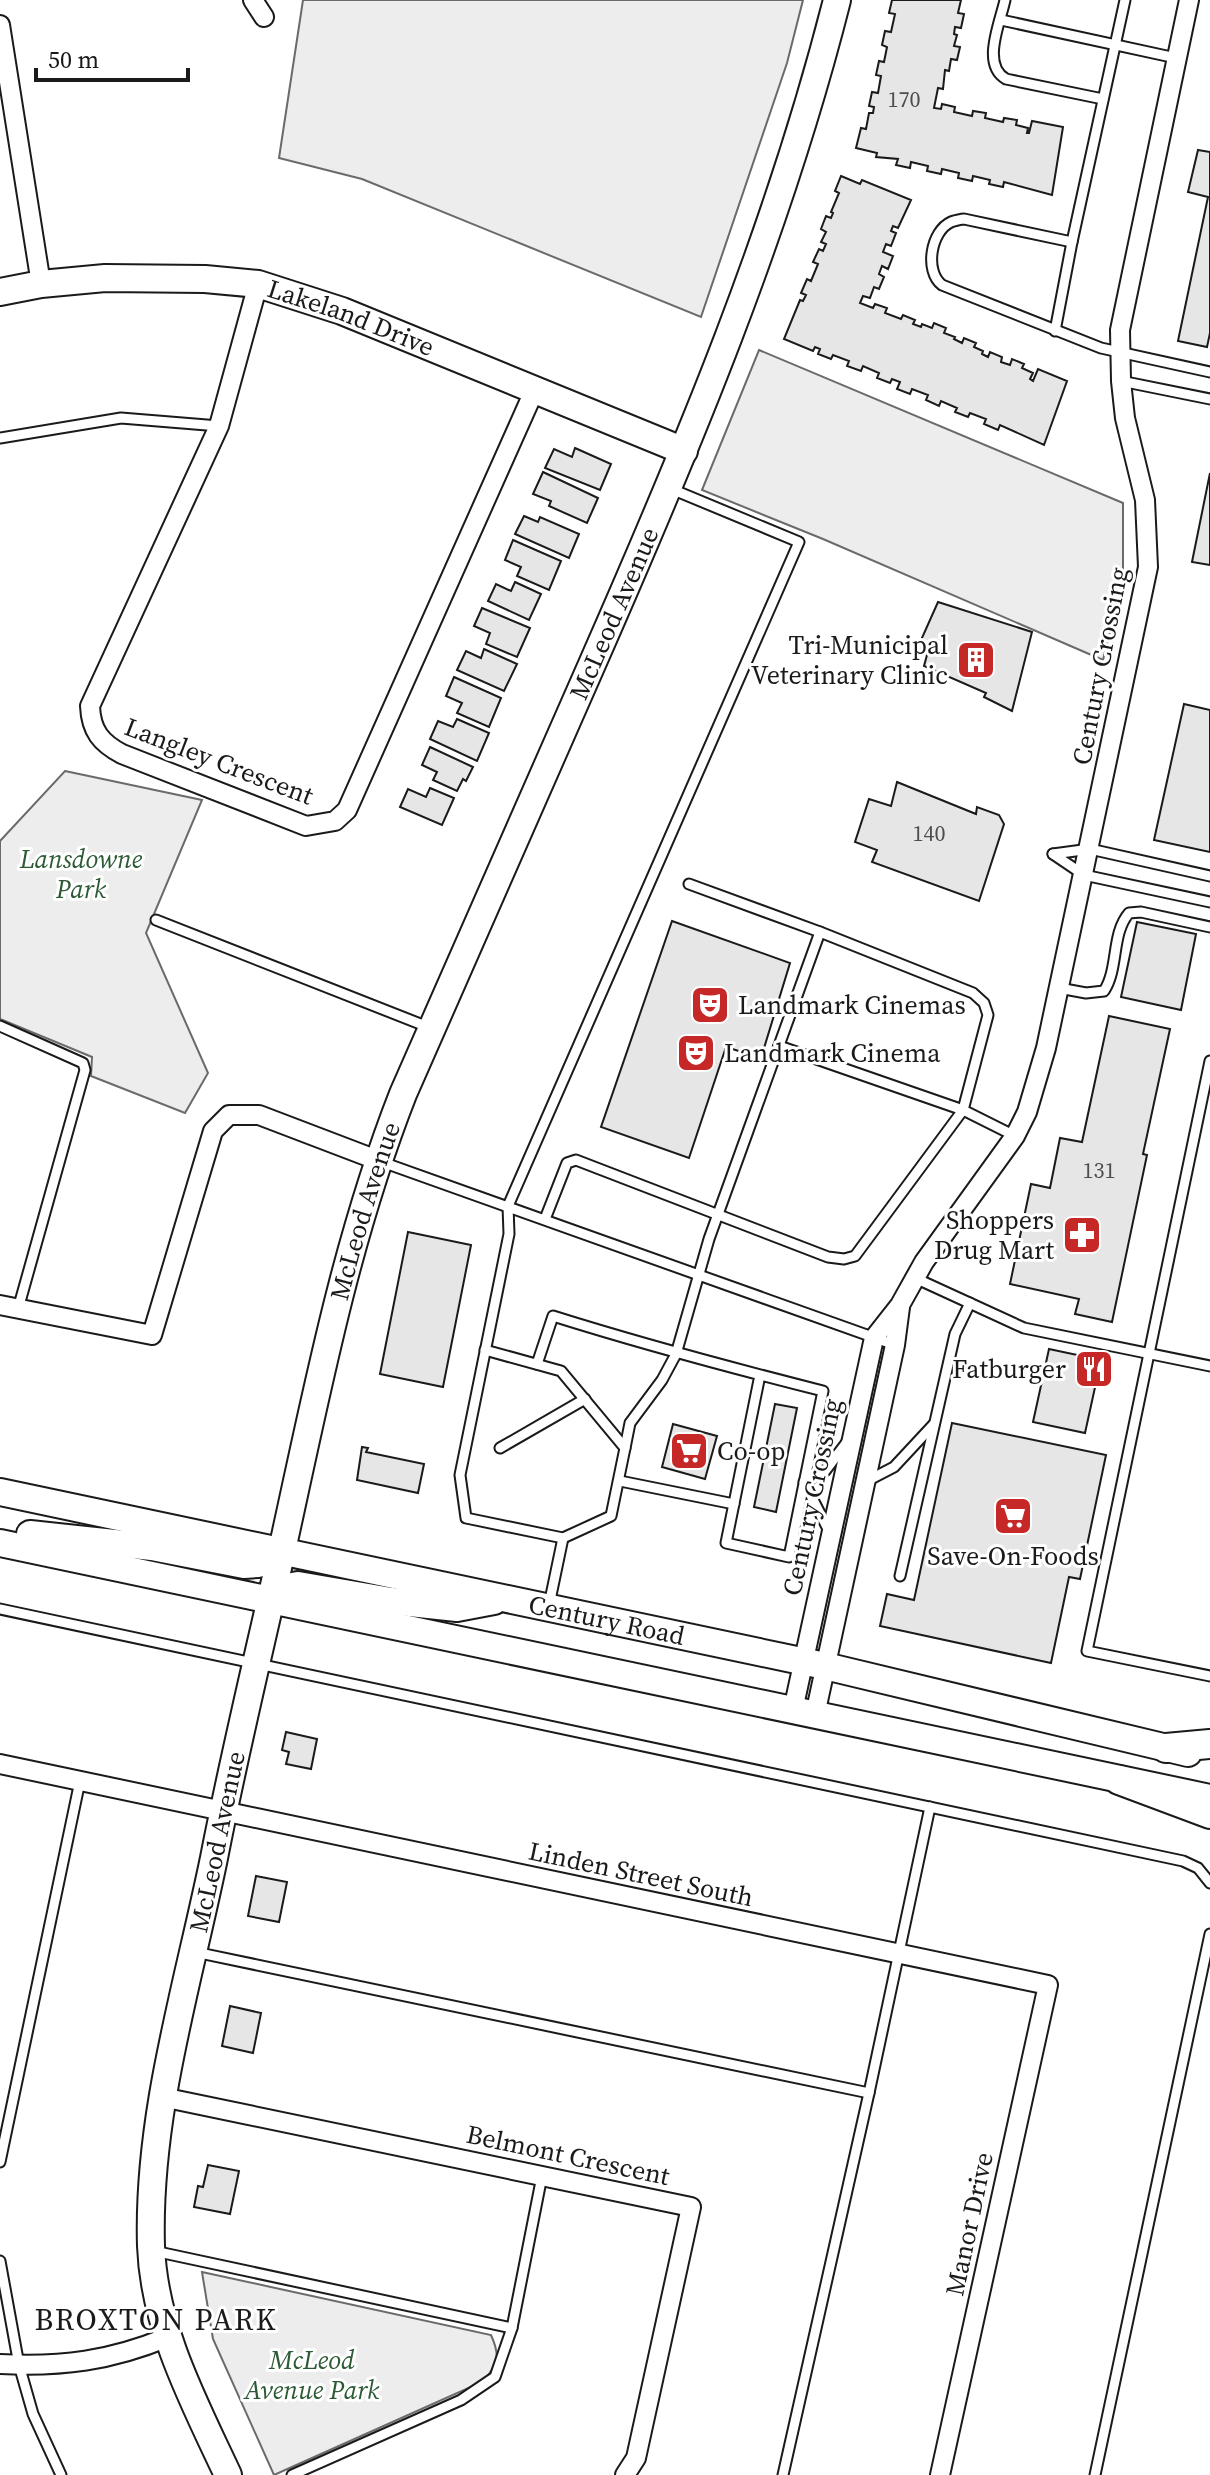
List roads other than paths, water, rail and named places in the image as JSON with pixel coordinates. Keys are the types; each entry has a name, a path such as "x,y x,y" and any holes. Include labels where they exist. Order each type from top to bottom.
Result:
{"main road":[{"path":"1166,1748 1210,1744"},
{"path":"1119,1780 1210,1814"}],"street":[{"path":"253,0 264,17"},
{"name":"McLeod Avenue","path":"228,2475 168,2337 151,2250 151,2177 162,2097 326,1345 377,1160 431,1028 669,488 767,237 816,84 837,0"},
{"name":"Century Crossing","path":"814,1664 831,1535 874,1338 900,1305 915,1278 1015,1136 1027,1112 1046,1048 1148,567 1145,500 1125,418 1120,330 1189,0"},
{"path":"0,25 41,284"},
{"name":"Lakeland Drive","path":"0,292 41,284 105,278 205,279 258,284 342,311 684,451"},
{"name":"Langley Crescent","path":"258,284 219,426 90,706 90,719 97,736 107,747 306,826 335,821 347,810 535,389"},
{"path":"9,1307 152,1335 213,1131 229,1115 259,1115 377,1160"},
{"name":"Century Crossing","path":"804,1712 814,1664 864,1483 895,1345 900,1305"},
{"name":"Century Road","path":"0,1492 814,1664 1210,1758"},
{"path":"0,1531 152,1547 244,1565 258,1564 281,1552"},
{"name":"Century Road","path":"0,1543 1210,1798"},
{"path":"270,1601 287,1587 298,1585 391,1601 457,1608 505,1599"},
{"name":"Linden Street South","path":"0,1764 1048,1985"},
{"name":"Manor Drive","path":"940,2475 1048,1985"},
{"name":"Belmont Crescent","path":"162,2097 691,2207 636,2458 625,2475"},
{"path":"9,2365 90,2362 135,2351 168,2337"}],"lane":[{"path":"1005,0 993,55 993,65 1002,77 1103,99"},
{"path":"1055,331 1125,0"},
{"path":"1001,20 1176,58"},
{"path":"1072,242 964,219 952,221 942,229 930,258 932,273 942,285 1055,331 1120,354 1210,372"},
{"path":"1121,381 1210,399"},
{"path":"0,438 121,418 219,426"},
{"path":"669,488 799,542 508,1206 509,1234 460,1475 466,1518 563,1538 611,1516 630,1423 662,1380 676,1354 698,1273 820,932"},
{"path":"1210,876 1090,849 1053,854 1084,875 1210,902"},
{"path":"545,1219 567,1163 576,1160 828,1257 844,1259 855,1256 963,1110 988,1015 984,1003 973,993 689,884"},
{"path":"1059,988 1086,993 1104,991 1111,979 1123,921 1129,913 1141,912 1210,927"},
{"path":"156,920 431,1028"},
{"path":"0,1026 83,1063 85,1070 9,1307"},
{"path":"779,1046 963,1110 1015,1136"},
{"path":"1210,1061 1087,1651 1210,1676"},
{"path":"377,1160 895,1345"},
{"path":"915,1278 1024,1328 1210,1366"},
{"path":"900,1576 955,1334 970,1303"},
{"path":"537,1364 553,1316 676,1354 760,1375 823,1391 789,1557 726,1543 760,1375"},
{"path":"485,1350 561,1371 625,1448"},
{"path":"500,1448 585,1399"},
{"path":"864,1483 894,1467 934,1423"},
{"path":"804,1482 825,1471 852,1436"},
{"path":"620,1481 734,1504"},
{"path":"804,1482 831,1535"},
{"path":"549,1608 563,1538"},
{"path":"0,1609 1183,1861 1198,1868 1210,1883"},
{"path":"0,2162 80,1781"},
{"path":"783,2475 930,1807"},
{"path":"1095,2475 1210,1934"},
{"path":"195,1952 869,2093"},
{"path":"292,2475 461,2400 495,2377 512,2328 542,2176"},
{"path":"151,2250 512,2328"},
{"path":"0,2261 9,2365 61,2475"}],"place":[{"name":"Tri-Municipal Veterinary Clinic","path":"976,660"},
{"name":"Landmark Cinemas","path":"710,1005"},
{"name":"Landmark Cinema","path":"696,1053"},
{"name":"Shoppers Drug Mart","path":"1082,1235"},
{"name":"Fatburger","path":"1094,1369"},
{"name":"Co-op","path":"689,1451"},
{"name":"Save-On-Foods","path":"1013,1516"}],"district":[{"name":"BROXTON PARK","path":"156,2319"}],"park label":[{"name":"Lansdowne Park","path":"81,874"},
{"name":"McLeod Avenue Park","path":"312,2375"}]}
